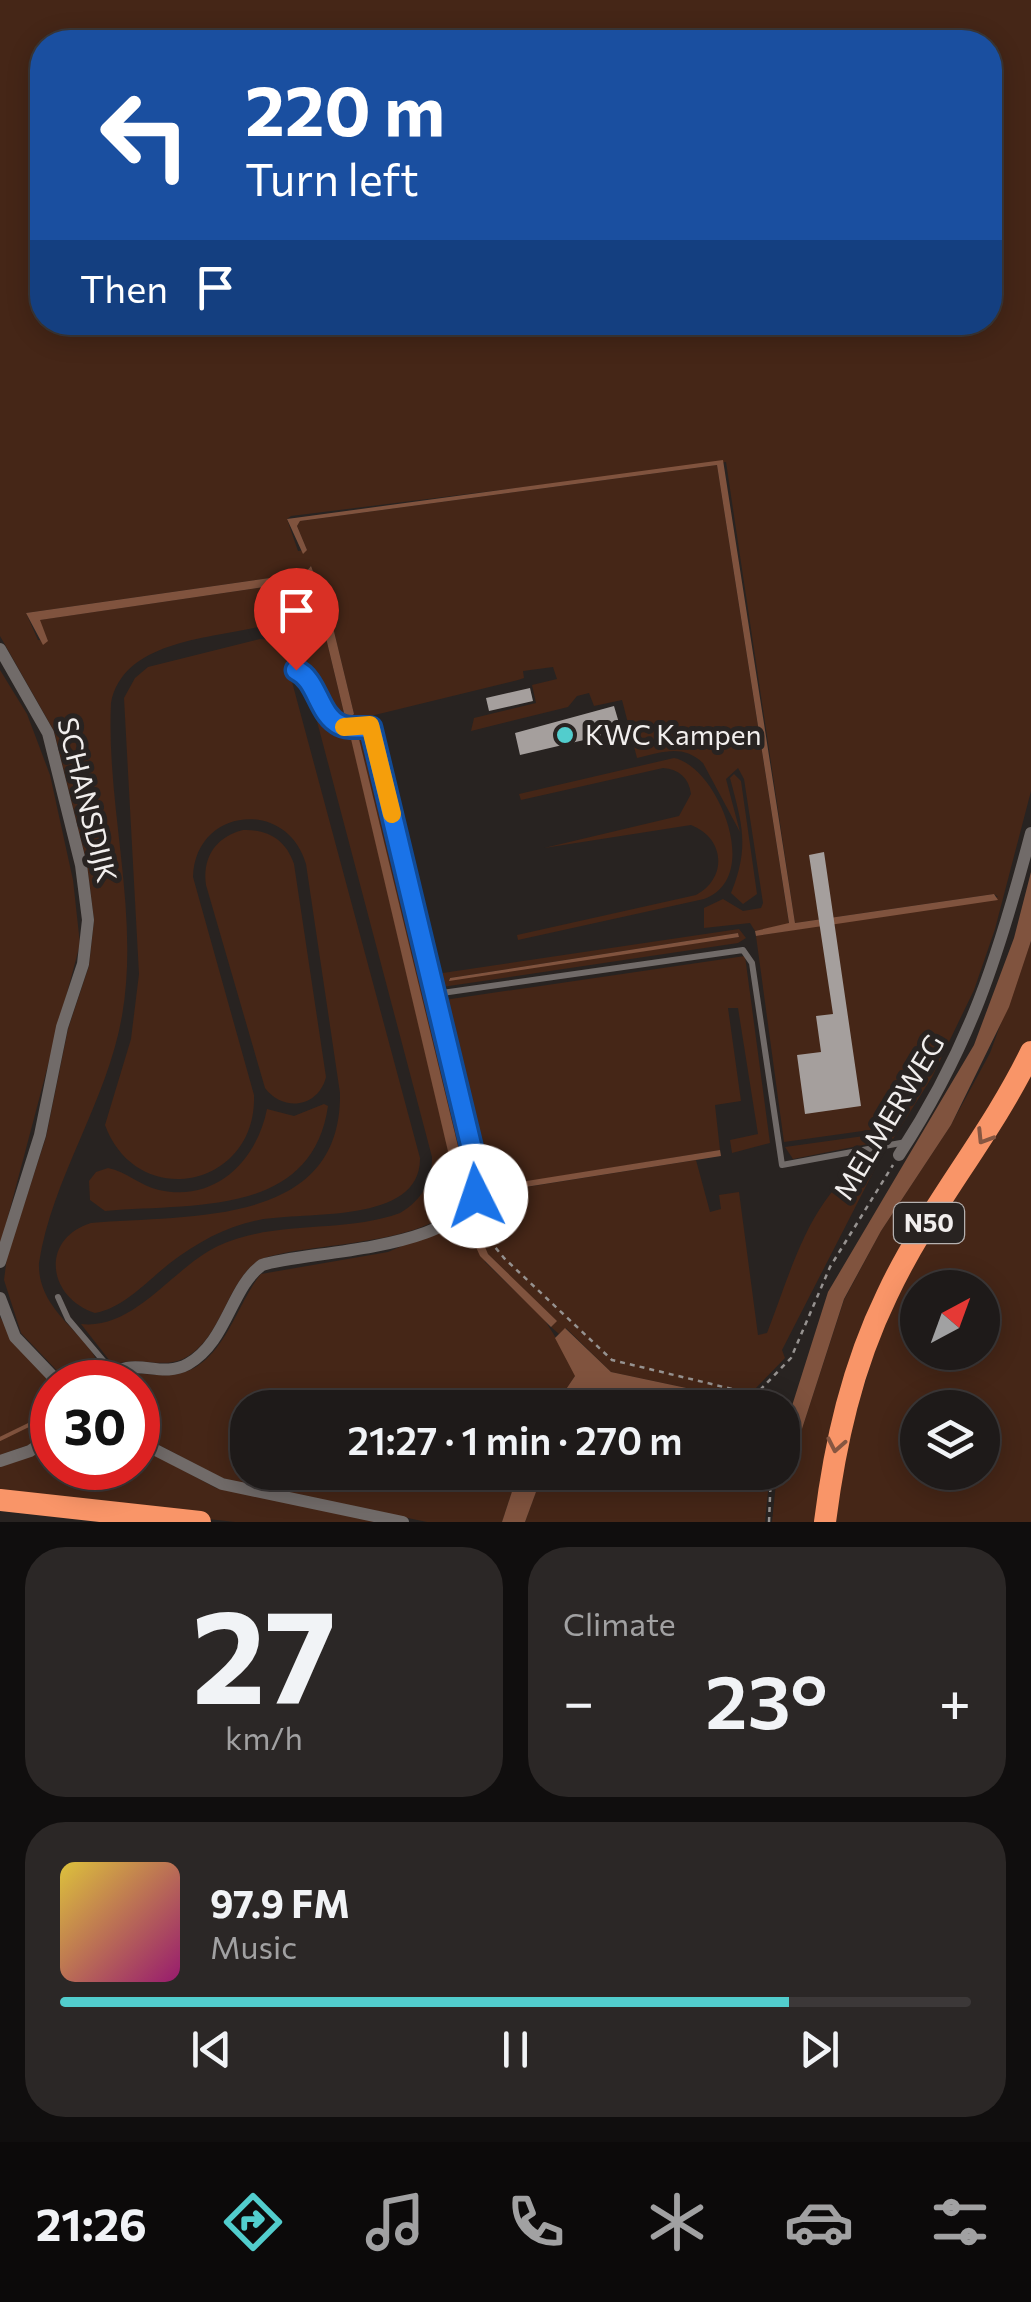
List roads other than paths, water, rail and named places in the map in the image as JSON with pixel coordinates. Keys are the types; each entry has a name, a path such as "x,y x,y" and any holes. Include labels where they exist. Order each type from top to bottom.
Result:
{"highway":[{"name":"N50","path":"825,1522 845,1404 886,1296 988,1132 1031,1052"},
{"path":"0,1500 200,1522"}],"street":[{"name":"SCHANSDIJK","path":"0,649 48,733 81,865 88,920 83,964 62,1027 40,1135 0,1262"},
{"path":"160,1367 173,1368 196,1358 262,1265 386,1246 457,1216 472,1202 478,1174 370,725"},
{"name":"MELMERWEG","path":"903,1148 942,1088 985,995 1031,833"},
{"path":"0,1298 15,1337 37,1360"},
{"path":"0,1461 30,1451"},
{"path":"160,1452 222,1484 403,1522"}],"lane":[{"path":"296,670 306,677 334,721 349,728 370,725"},
{"path":"435,994 743,950 752,963 782,1165 903,1148"},
{"path":"58,1297 68,1319 103,1360"}],"waterway":[{"path":"0,1439 30,1424"}],"place":[{"name":"KWC Kampen","path":"565,735"}]}
